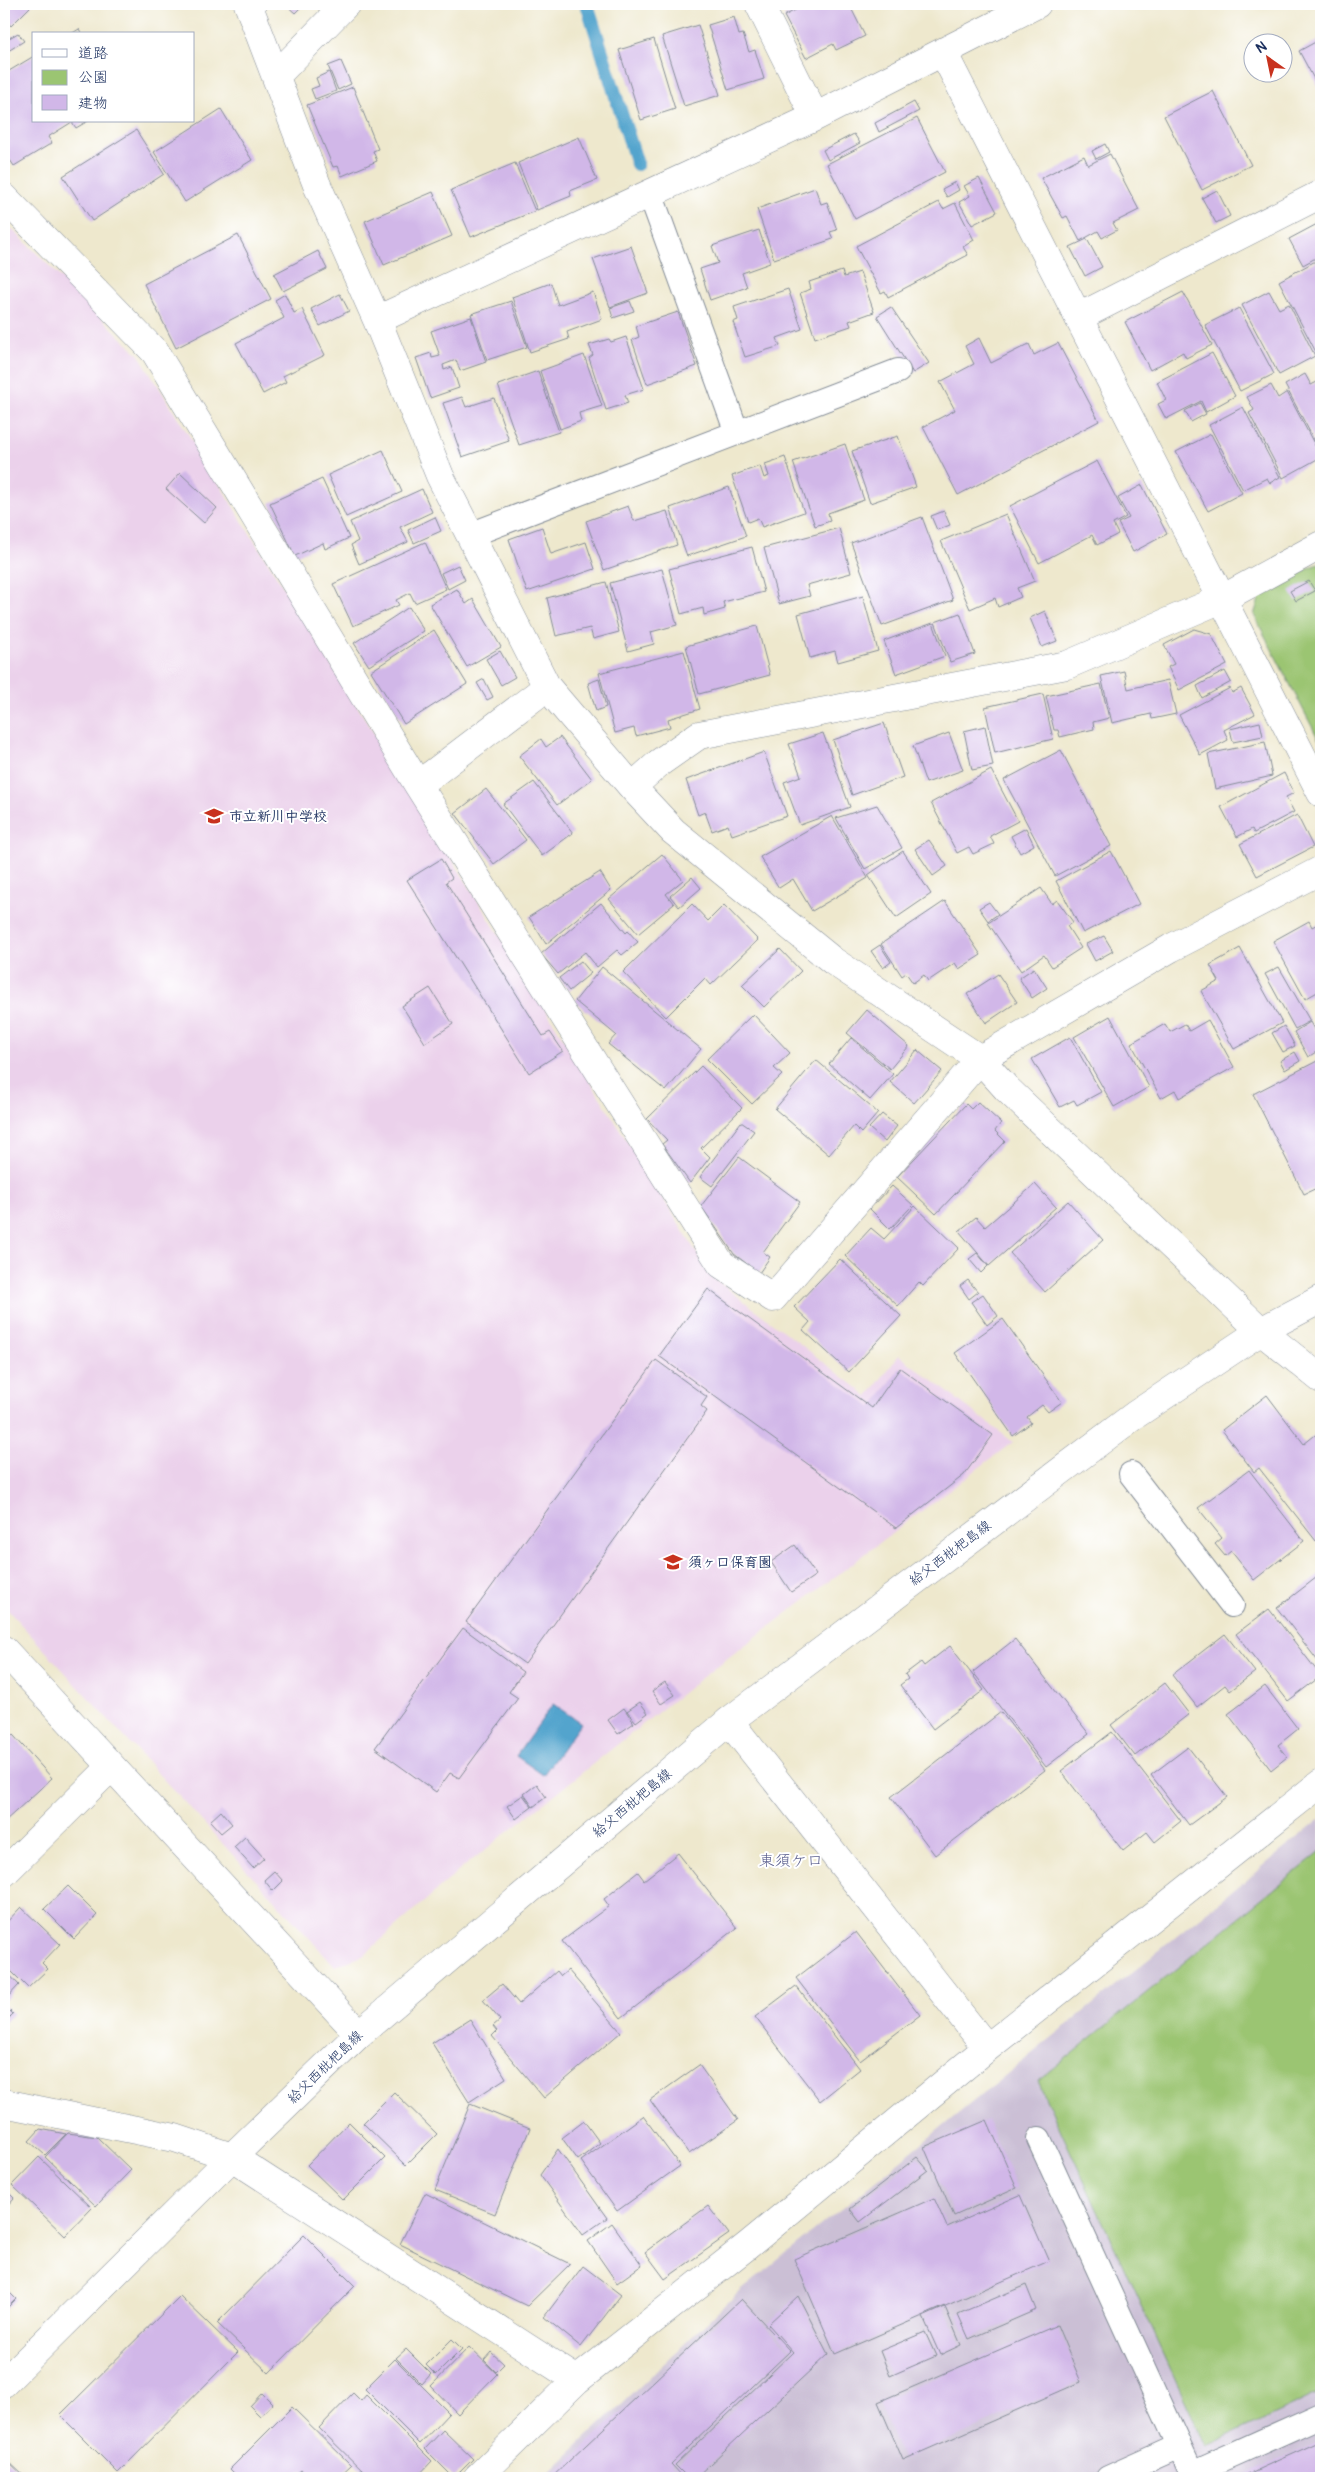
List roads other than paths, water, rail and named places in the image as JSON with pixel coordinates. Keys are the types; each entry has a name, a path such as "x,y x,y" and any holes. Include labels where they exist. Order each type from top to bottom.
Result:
{"street":[{"path":"248,4 317,185 376,320 440,476 548,687 632,787 673,831 833,961 980,1059 1007,1089 1261,1331 1321,1380"},
{"path":"276,76 346,4"},
{"path":"759,4 815,117"},
{"path":"376,320 815,117 1037,4"},
{"path":"943,52 1224,598 1321,793"},
{"path":"1079,317 1321,194"},
{"path":"4,198 156,352 418,785 721,1264 774,1298 980,1059 1171,948 1321,870"},
{"path":"632,787 659,763 699,736 1067,665 1224,598 1321,545"},
{"path":"418,785 548,687"},
{"name":"給父西枇杷島線","path":"4,2383 359,2034 729,1721 1134,1415 1261,1331 1321,1299"},
{"path":"4,1650 359,2034"},
{"path":"729,1721 987,2048"},
{"path":"4,1874 111,1767"},
{"path":"477,2478 577,2380 747,2246 987,2048 1321,1783"},
{"path":"4,2103 175,2138 232,2157 577,2380"}],"lane":[{"path":"650,193 737,433"},
{"path":"470,535 898,371"},
{"path":"1131,1474 1232,1604"},
{"path":"1039,2139 1193,2476 1321,2415"},
{"path":"1108,2478 1179,2446"}],"water":[{"path":"553,1704 581,1723 543,1775 516,1756"}],"waterway":[{"path":"587,4 637,164"}],"place":[{"name":"市立新川中学校","path":"214,816"},
{"name":"須ヶ口保育園","path":"673,1562"}],"district":[{"name":"東須ケ口","path":"791,1861"}]}
